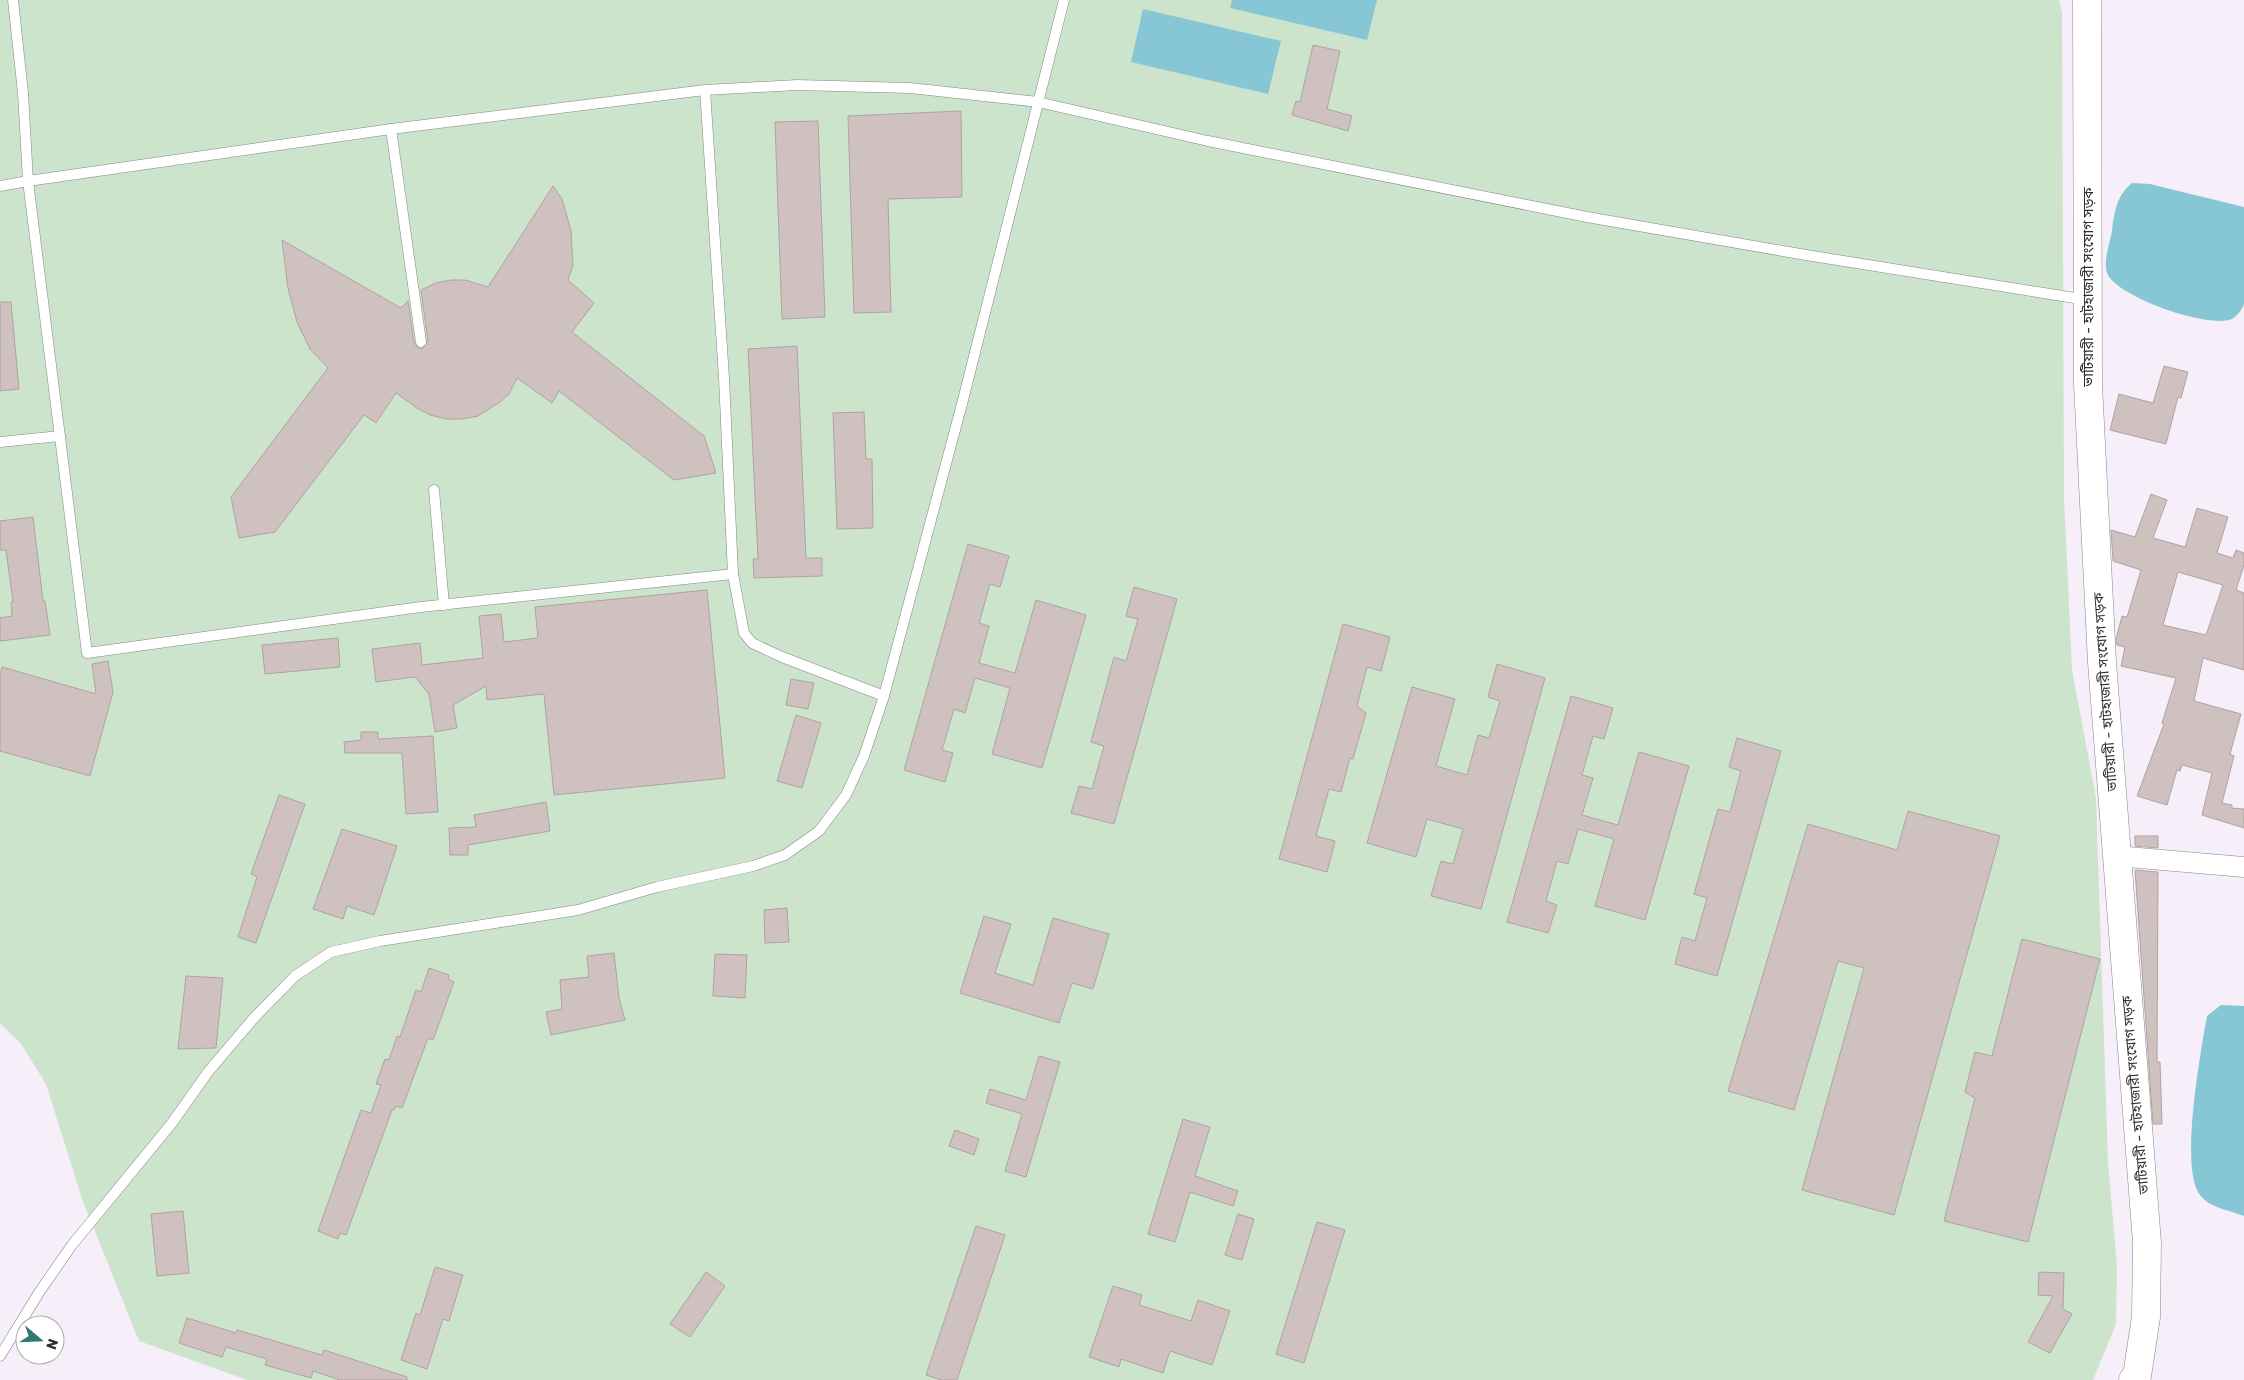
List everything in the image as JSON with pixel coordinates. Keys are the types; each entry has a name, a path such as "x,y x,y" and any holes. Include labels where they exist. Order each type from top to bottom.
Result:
{"main road":[{"name":"ভাটিয়ারী - হাটহাজারী সংযোগ সড়ক","path":"2087,0 2088,384 2102,662 2147,1243 2146,1317 2137,1376 2133,1380"}],"street":[{"path":"2116,856 2244,867"}],"lane":[{"path":"13,0 23,93 28,181 87,653 444,605 732,574"},
{"path":"0,1356 40,1291 72,1245 172,1123 208,1072 253,1019 295,976 331,952 380,941 578,910 657,887 753,866 785,855 819,831 846,794 864,756 884,696 963,400 1064,0"},
{"path":"0,186 391,129 705,90 797,85 910,88 1038,102 1236,147 1578,215 1800,254 2088,300"},
{"path":"705,90 724,378 732,574 744,633 752,643 782,657 884,696"},
{"path":"391,129 421,342"},
{"path":"0,442 60,436"},
{"path":"434,490 444,605"}],"green space":[{"path":"0,0 2059,0 2062,13 2064,496 2072,670 2096,798 2108,1162 2117,1266 2116,1324 2093,1380 247,1380 139,1341 82,1199 46,1084 21,1044 0,1023"}],"water":[{"path":"1232,0 1377,0 1367,40 1230,8"},
{"path":"1143,9 1281,41 1268,94 1131,62"},
{"path":"2132,183 2150,184 2244,207 2244,304 2241,311 2234,318 2220,321 2204,319 2164,309 2127,292 2114,282 2107,273 2107,252 2117,204 2123,193"},
{"path":"2221,1005 2244,1006 2244,1216 2214,1206 2200,1195 2194,1181 2191,1161 2193,1108 2207,1016"}],"building":[{"path":"1313,45 1340,51 1327,109 1352,116 1348,131 1292,115 1296,101 1300,102"},
{"path":"961,111 962,197 888,199 891,312 854,313 848,116"},
{"path":"818,121 825,317 782,319 775,122"},
{"path":"553,186 562,199 571,231 573,265 568,280 594,303 572,332 704,436 716,473 674,480 559,391 552,403 517,378 509,394 500,402 478,416 462,419 446,419 430,415 396,393 376,423 364,415 275,532 239,538 231,497 328,368 310,349 297,322 288,288 282,240 401,308 408,301 414,343 418,348 422,349 428,341 421,290 436,283 451,280 465,280 488,287"},
{"path":"0,302 11,302 19,389 0,391"},
{"path":"797,346 806,558 822,558 822,576 754,578 753,559 758,559 748,349"},
{"path":"2164,366 2188,372 2181,398 2178,397 2166,444 2110,430 2119,394 2153,403"},
{"path":"864,412 866,459 872,459 873,528 837,529 833,413"},
{"path":"2151,494 2167,500 2153,538 2185,547 2197,508 2228,517 2217,553 2233,558 2236,550 2244,553 2244,565 2236,590 2244,593 2244,670 2203,658 2194,701 2241,714 2230,754 2234,756 2222,803 2232,805 2232,808 2244,809 2244,828 2202,815 2212,773 2182,765 2180,771 2177,770 2167,805 2137,796 2164,724 2162,723 2176,678 2121,666 2125,647 2117,645 2116,639 2122,616 2127,617 2141,570 2113,561 2111,530 2135,537","holes":["2178,572 2223,585 2206,635 2163,625"]},
{"path":"33,517 43,601 45,601 50,635 0,641 0,618 12,616 11,602 13,602 6,550 0,550 0,521"},
{"path":"968,544 1009,556 1000,587 990,584 979,623 989,626 979,663 1015,673 1036,600 1086,615 1042,768 992,754 1010,688 975,678 965,713 954,709 942,750 953,753 945,782 904,770"},
{"path":"1134,587 1177,599 1114,824 1071,813 1079,786 1092,789 1104,746 1091,742 1114,657 1126,661 1138,619 1126,616"},
{"path":"707,590 725,778 554,795 544,694 487,700 486,686 453,705 457,728 435,732 429,694 415,677 376,682 372,649 420,643 422,665 483,658 479,616 501,614 504,642 538,638 535,607"},
{"path":"1343,624 1390,637 1381,671 1367,667 1357,706 1366,713 1353,759 1350,758 1341,792 1329,789 1316,836 1335,841 1327,872 1279,859"},
{"path":"338,638 340,667 265,674 262,645"},
{"path":"108,661 113,692 90,776 0,751 0,676 2,667 96,694 92,664"},
{"path":"1497,664 1545,678 1481,909 1431,896 1441,861 1453,864 1463,829 1427,819 1416,857 1367,843 1412,687 1455,699 1436,766 1467,775 1478,735 1489,738 1500,701 1488,697"},
{"path":"791,679 814,683 808,709 786,705"},
{"path":"1571,696 1613,708 1604,739 1593,736 1582,775 1593,778 1582,815 1618,825 1639,752 1689,766 1645,920 1595,906 1614,839 1578,829 1568,864 1557,861 1546,901 1557,905 1548,933 1507,922"},
{"path":"796,715 821,723 802,788 777,781"},
{"path":"361,732 378,732 378,739 433,736 438,812 406,814 402,753 345,753 344,742 361,740"},
{"path":"1737,738 1781,751 1717,976 1675,964 1682,937 1695,941 1707,898 1694,894 1718,809 1730,812 1741,771 1729,767"},
{"path":"279,795 305,804 256,943 238,937 257,877 251,874"},
{"path":"546,802 550,831 468,845 468,855 450,855 449,828 476,827 474,815"},
{"path":"1908,811 2000,836 1894,1215 1802,1190 1864,968 1838,961 1794,1110 1728,1091 1808,824 1897,850"},
{"path":"342,829 397,846 374,915 347,906 343,919 313,909"},
{"path":"2135,836 2158,836 2158,848 2135,846"},
{"path":"2135,870 2158,872 2157,1062 2160,1062 2162,1124 2153,1124"},
{"path":"787,908 789,942 765,943 764,910"},
{"path":"984,916 1011,924 995,973 1033,985 1053,918 1109,934 1093,989 1072,983 1059,1023 960,993"},
{"path":"2022,939 2100,959 2028,1242 1944,1221 1975,1098 1965,1092 1975,1052 1992,1056"},
{"path":"614,953 619,998 625,1020 551,1035 546,1012 562,1009 560,980 589,977 587,956"},
{"path":"715,954 747,955 745,998 713,996"},
{"path":"429,968 449,975 448,979 454,982 433,1040 428,1038 402,1108 396,1106 392,1110 346,1235 340,1233 338,1239 318,1231 361,1110 371,1113 381,1085 376,1084 385,1059 389,1060 397,1036 400,1037 416,990 421,992"},
{"path":"186,976 223,978 216,1048 178,1049"},
{"path":"1039,1056 1060,1062 1026,1177 1005,1171 1022,1114 986,1103 990,1089 1026,1100"},
{"path":"1183,1119 1210,1127 1195,1176 1238,1191 1233,1206 1190,1192 1175,1242 1148,1234"},
{"path":"955,1130 979,1139 974,1155 949,1146"},
{"path":"183,1211 189,1273 157,1276 151,1214"},
{"path":"1238,1214 1254,1219 1242,1260 1225,1255"},
{"path":"1317,1222 1345,1230 1304,1363 1276,1354"},
{"path":"976,1226 1005,1235 957,1380 941,1380 926,1375"},
{"path":"435,1267 463,1275 449,1321 443,1319 427,1369 401,1360 416,1313 420,1315"},
{"path":"706,1272 725,1286 690,1337 670,1324"},
{"path":"2039,1272 2064,1273 2063,1309 2072,1314 2050,1353 2028,1342 2053,1296 2038,1295"},
{"path":"1113,1286 1142,1295 1139,1305 1191,1321 1198,1300 1230,1311 1212,1365 1170,1351 1163,1373 1121,1359 1119,1367 1089,1357"},
{"path":"187,1318 236,1333 237,1330 322,1355 324,1350 407,1377 407,1380 340,1380 313,1371 311,1378 265,1365 267,1359 226,1347 222,1357 179,1343"}]}
